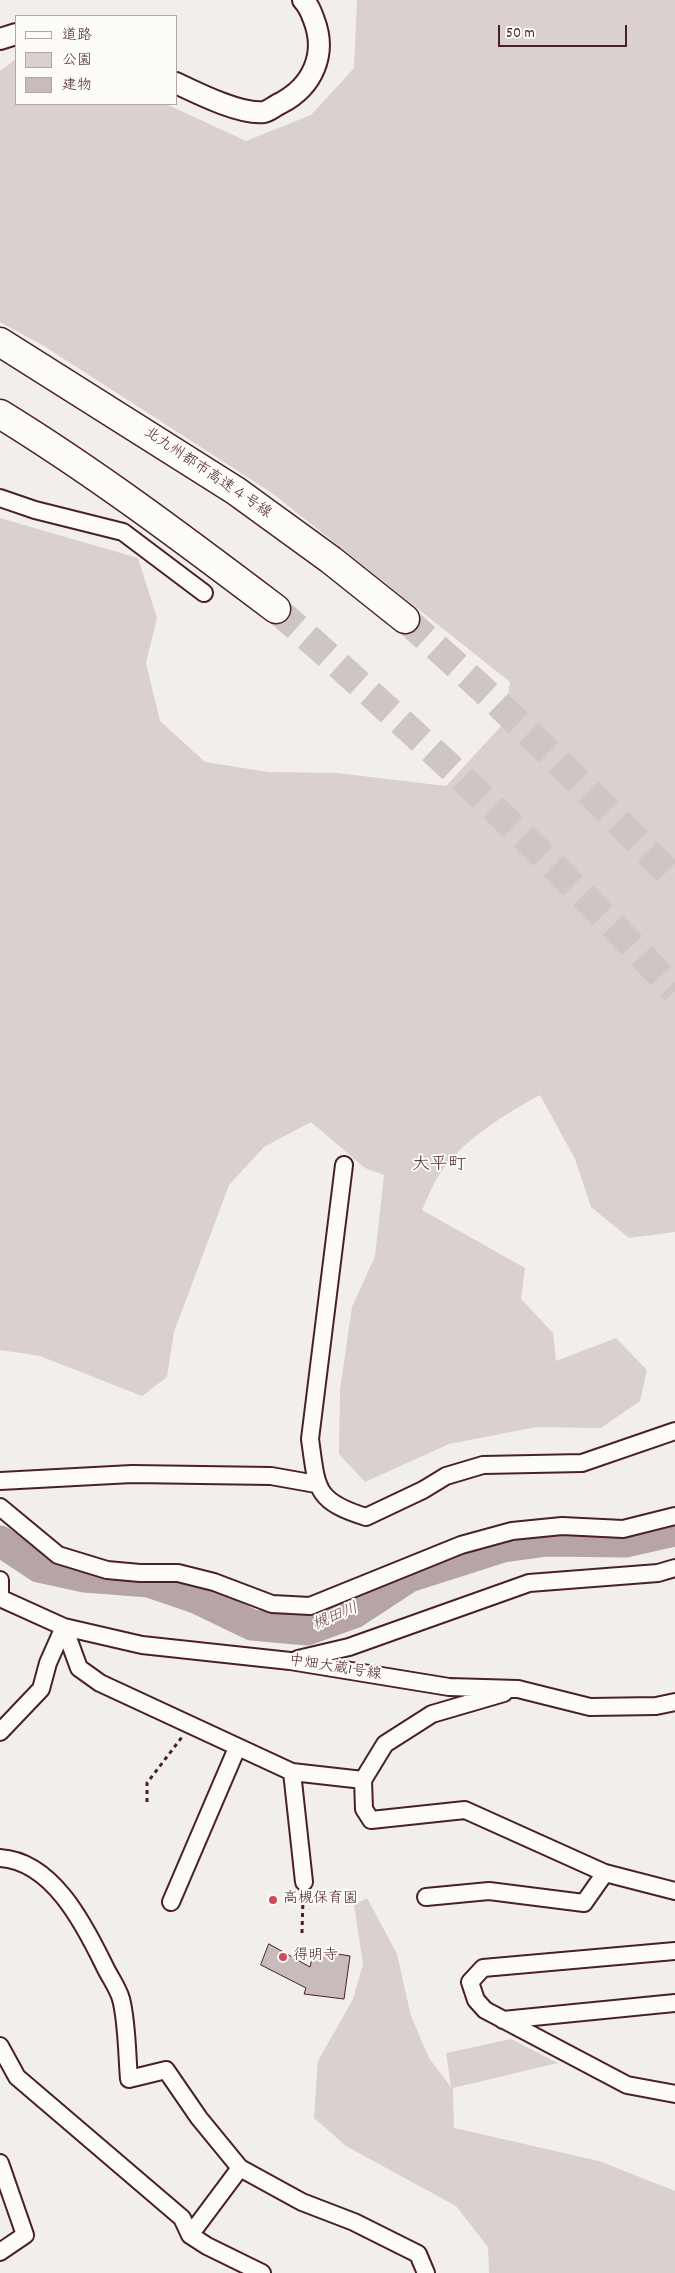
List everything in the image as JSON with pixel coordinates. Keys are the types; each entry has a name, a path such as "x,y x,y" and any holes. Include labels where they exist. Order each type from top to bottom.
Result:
{"highway":[{"name":"北九州都市高速４号線","path":"0,342 236,491 331,560 405,620"},
{"path":"0,414 49,444 149,514 276,609"}],"street":[{"path":"178,84 234,108 264,112 286,100 304,87 316,69 319,54 320,41 316,26 308,6 303,0"},
{"path":"0,39 15,34"},
{"path":"0,498 123,532 204,593"},
{"path":"344,1165 310,1439 316,1484 327,1500 345,1511 366,1517 424,1490 446,1476 483,1466 582,1463 675,1431"},
{"path":"0,1481 132,1474 271,1476 316,1484"},
{"path":"0,1507 58,1555 107,1570 140,1573 178,1573 214,1582 272,1604 310,1606 461,1545 512,1531 562,1526 623,1529 675,1516"},
{"path":"290,1661 350,1647 529,1583 658,1573 675,1568"},
{"path":"0,1580 0,1597"},
{"name":"中畑大蔵1号線","path":"0,1597 64,1627 142,1645 290,1661 449,1687 518,1689 590,1707 656,1706 675,1702"},
{"path":"64,1627 79,1668 100,1683 292,1772 362,1780"},
{"path":"0,1732 41,1689 48,1663 64,1627"},
{"path":"518,1689 432,1714 385,1744 362,1780 364,1809 371,1820 465,1810 605,1873 675,1891"},
{"path":"171,1902 237,1748"},
{"path":"292,1772 304,1882"},
{"path":"0,1858 14,1858 38,1872 67,1900 83,1923 121,1999 129,2079 166,2070 199,2118 240,2168 302,2202 354,2222 418,2254 426,2273"},
{"path":"426,1897 489,1891 584,1903 605,1873"},
{"path":"675,1952 483,1968 470,1982 476,2000 484,2010 627,2085 675,2094"},
{"path":"503,2020 675,2003"},
{"path":"0,2046 17,2077 182,2218 190,2235 207,2246 262,2273"},
{"path":"0,2163 25,2235 0,2252"},
{"path":"190,2235 240,2168"}],"path":[{"path":"147,1802 147,1784 190,1726"},
{"path":"302,1933 304,1882"}],"green space":[{"path":"357,0 675,0 675,1232 629,1238 591,1207 575,1159 540,1095 488,1127 453,1157 431,1189 422,1210 525,1268 521,1299 553,1333 556,1361 616,1338 647,1370 640,1401 601,1428 537,1427 449,1444 365,1482 339,1454 340,1390 352,1307 375,1256 384,1175 365,1168 311,1122 264,1147 229,1185 174,1332 167,1377 142,1396 40,1356 0,1350 0,518 138,558 157,618 146,663 160,721 205,762 268,772 337,773 446,786 504,723 510,682 272,493 44,346 0,322 0,71 15,60 15,105 168,105 246,141 311,115 354,68"},
{"path":"367,1898 397,1954 411,2016 429,2058 451,2087 446,2053 511,2039 558,2063 453,2088 454,2128 599,2161 675,2191 675,2273 489,2273 488,2247 456,2206 346,2146 314,2118 318,2061 353,1999 363,1964 354,1905"}],"building":[{"path":"269,1944 310,1967 314,1950 350,1956 344,1999 304,1994 306,1988 261,1965"}],"waterway":[{"name":"槻田川","path":"0,1541 39,1567 85,1577 149,1582 196,1598 252,1625 307,1630 354,1613 409,1577 503,1547 548,1541 625,1542 675,1531"}],"tunnel":[{"path":"276,609 530,843 675,991"},
{"path":"405,619 543,746 675,880"}],"place":[{"name":"高槻保育園","path":"273,1900"},
{"name":"得明寺","path":"283,1957"}],"district":[{"name":"大平町","path":"439,1167"}]}
